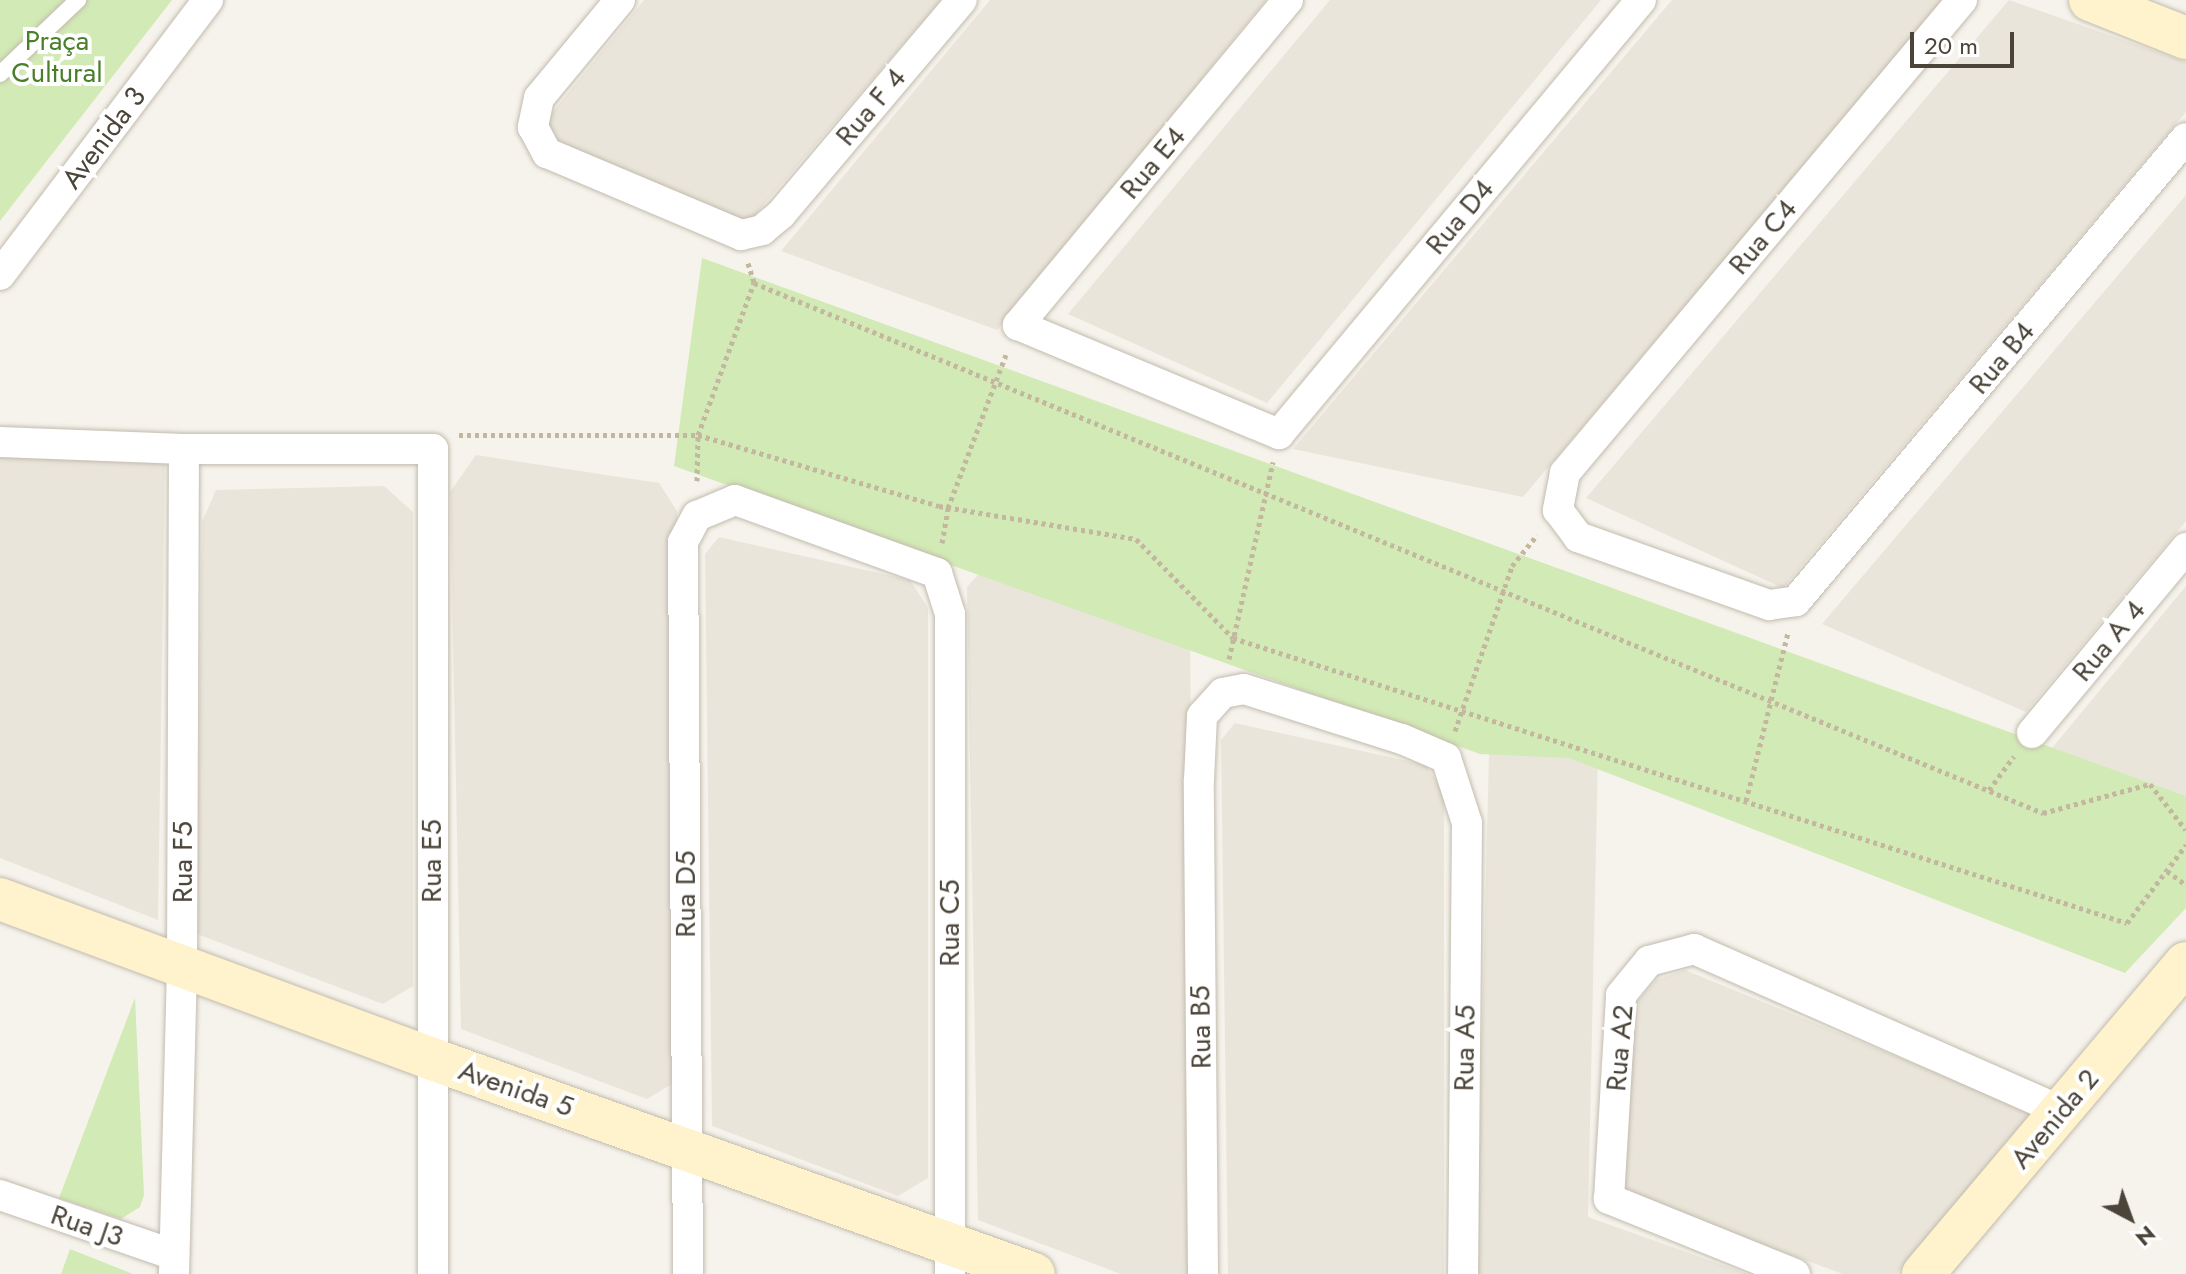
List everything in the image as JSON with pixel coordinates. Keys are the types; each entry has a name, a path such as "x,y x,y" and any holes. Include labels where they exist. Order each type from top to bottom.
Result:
{"street":[{"name":"Avenida 3","path":"0,275 208,0"},
{"name":"Rua F 4","path":"620,0 539,98 533,127 547,153 741,235 762,230 781,214 962,0"},
{"name":"Rua E4","path":"1018,325 1288,0"},
{"name":"Rua D4","path":"1279,434 1641,0"},
{"name":"Rua C4","path":"1558,510 1565,473 1962,0"},
{"path":"2090,0 2186,38"},
{"name":"Rua B4","path":"1796,601 2186,138"},
{"path":"1018,325 1279,434"},
{"path":"0,442 184,449 433,449"},
{"name":"Rua F5","path":"174,1265 182,964 184,449"},
{"name":"Rua E5","path":"433,449 433,1274"},
{"path":"697,516 735,500 937,573"},
{"path":"1558,510 1578,537 1769,605 1796,601"},
{"name":"Rua D5","path":"688,1274 683,542 697,516"},
{"name":"Rua A 4","path":"2032,733 2186,548"},
{"name":"Rua C5","path":"937,573 950,614 950,1260"},
{"path":"1223,693 1244,689 1402,739 1446,758"},
{"name":"Rua B5","path":"1203,1274 1199,780 1202,716 1223,693"},
{"name":"Rua A5","path":"1446,758 1467,823 1463,1274"},
{"name":"Avenida 5","path":"0,899 688,1150 950,1260 1034,1274"},
{"name":"Rua A2","path":"1795,1274 1609,1199 1621,995 1649,961 1694,949 2061,1111"},
{"name":"Avenida 2","path":"1923,1274 2186,963"},
{"name":"Rua J3","path":"0,1195 174,1265"}],"lane":[{"path":"0,74 78,0"}],"path":[{"path":"697,516 698,435 754,283 2043,813 2150,784 2186,830"},
{"path":"937,573 948,508 1018,325"},
{"path":"1223,693 1279,434"},
{"path":"433,449 432,435 698,435 948,508 1136,539 1233,638 2127,923 2186,845"},
{"path":"1446,758 1512,566 1558,510"},
{"path":"1746,801 1796,601"},
{"path":"1989,790 2032,733"},
{"path":"2167,871 2186,885"}],"shaded area":[{"path":"644,0 941,0 748,223 555,140 547,119"},
{"path":"990,0 1266,0 997,330 781,251"},
{"path":"1330,0 1601,0 1267,403 1068,314"},
{"path":"1672,0 1944,0 1523,497 1293,449"},
{"path":"2009,0 2186,62 2186,112 1783,588 1586,498"},
{"path":"2186,195 2186,521 2026,712 1822,624"},
{"path":"0,455 165,460 158,920 0,858"},
{"path":"476,455 659,483 677,511 677,1081 647,1099 461,1029 450,492"},
{"path":"384,486 413,512 413,986 383,1004 197,934 202,522 216,490"},
{"path":"719,537 910,580 928,608 928,1178 898,1196 712,1126 705,554"},
{"path":"999,552 1190,613 1194,1272 1191,1274 1121,1274 978,1220 967,587"},
{"path":"2186,586 2186,796 2052,748"},
{"path":"1235,723 1426,765 1444,794 1444,1274 1228,1274 1221,740"},
{"path":"1489,754 1598,754 1588,1217 1748,1274 1476,1274"},
{"path":"1685,970 2032,1112 1897,1274 1843,1274 1621,1193 1635,1004 1656,980"}],"green space":[{"name":"Praça Cultural","path":"0,0 172,0 0,221"},
{"path":"702,258 2186,796 2186,908 2125,973 1569,758 1480,754 674,466"},
{"path":"135,998 144,1195 140,1207 121,1219 59,1198"},
{"path":"70,1249 133,1274 61,1274"}]}
